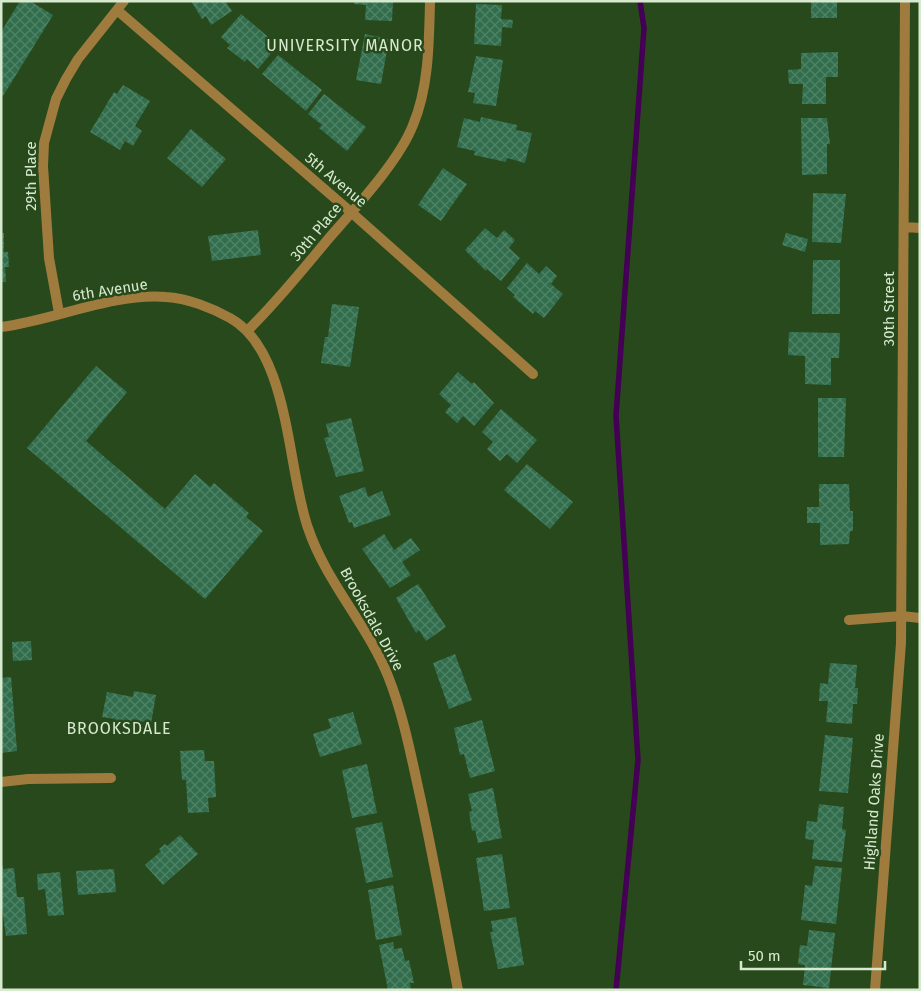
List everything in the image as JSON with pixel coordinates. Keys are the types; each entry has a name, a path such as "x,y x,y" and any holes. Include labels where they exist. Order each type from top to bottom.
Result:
{"street":[{"name":"29th Place","path":"59,313 49,258 43,166 44,142 56,99 66,79 78,59 124,1"},
{"name":"30th Place","path":"247,330 272,307 352,213 402,145 413,125 424,80 430,1"},
{"name":"30th Street","path":"902,616 905,1"},
{"name":"5th Avenue","path":"118,10 352,213 533,374"},
{"path":"904,227 920,228"},
{"name":"6th Avenue","path":"59,313 120,301 166,297 189,302 230,318 247,330"},
{"path":"1,327 59,313"},
{"name":"Brooksdale Drive","path":"247,330 274,374 296,487 309,531 321,558 377,652 395,696 427,830 458,990"},
{"path":"849,620 902,616 920,618"},
{"name":"Highland Oaks Drive","path":"875,990 902,616"},
{"path":"1,782 28,779 111,778"}],"building":[{"path":"20,1 30,1 53,15 3,96 1,95 1,32"},
{"path":"191,1 225,1 232,11 211,25 206,16 202,19"},
{"path":"354,1 393,1 392,21 365,20 366,5 354,4"},
{"path":"811,1 837,1 837,18 811,18"},
{"path":"476,4 502,5 501,19 513,20 512,28 502,27 501,46 474,44"},
{"path":"241,14 278,45 258,69 247,59 245,62 227,48 230,45 221,37"},
{"path":"365,34 389,39 381,84 356,80"},
{"path":"838,52 838,77 826,77 826,104 802,104 803,84 789,84 788,70 801,69 801,53"},
{"path":"278,55 322,90 306,111 262,74"},
{"path":"476,56 503,60 496,106 473,103 475,93 468,92"},
{"path":"123,85 150,101 135,126 142,131 133,146 125,141 120,150 90,132 114,92 117,94"},
{"path":"324,94 366,127 347,151 319,128 322,125 308,114"},
{"path":"481,117 517,125 516,130 532,133 525,163 507,158 506,162 474,155 475,151 457,147 464,118 480,122"},
{"path":"801,118 827,118 830,144 827,144 827,174 802,175"},
{"path":"191,129 226,159 202,187 167,158"},
{"path":"443,168 467,184 441,221 418,205"},
{"path":"813,193 846,194 841,243 812,242"},
{"path":"485,228 497,238 504,230 515,240 509,248 520,258 501,281 487,269 486,271 465,250"},
{"path":"258,230 261,255 212,261 208,236"},
{"path":"1,233 4,233 4,252 8,252 9,267 5,267 6,282 1,282"},
{"path":"786,233 808,239 805,252 782,245"},
{"path":"813,260 840,260 840,314 812,314"},
{"path":"527,263 539,274 546,266 557,276 551,284 563,294 544,318 535,311 533,314 513,297 515,295 507,288"},
{"path":"332,304 359,307 350,367 321,363 325,337 328,337"},
{"path":"789,332 840,333 839,358 831,358 831,385 805,384 805,356 788,355"},
{"path":"96,366 127,392 86,441 165,509 195,474 210,487 214,483 249,513 246,517 263,531 205,599 27,448"},
{"path":"458,372 472,384 474,382 494,403 474,426 463,416 457,423 445,412 451,405 439,394"},
{"path":"818,398 846,398 844,457 818,457"},
{"path":"501,409 537,440 517,463 507,454 500,461 487,449 493,442 482,432"},
{"path":"351,418 364,471 336,477 324,438 329,437 326,424"},
{"path":"527,464 573,502 550,529 504,490"},
{"path":"819,484 849,484 850,511 853,511 853,531 850,531 849,544 820,545 820,523 807,523 807,507 819,507"},
{"path":"365,487 368,497 382,491 391,515 354,528 352,522 349,523 339,496"},
{"path":"384,534 394,550 411,538 420,550 402,562 411,575 390,588 362,549"},
{"path":"418,584 446,627 426,641 419,630 416,633 396,598"},
{"path":"31,641 32,660 13,661 12,642"},
{"path":"455,654 472,700 449,709 433,663"},
{"path":"830,663 857,665 855,688 858,688 857,704 853,704 852,724 826,722 828,701 819,701 820,683 828,684"},
{"path":"11,677 17,751 1,753 1,678"},
{"path":"134,691 156,695 151,723 133,720 132,726 114,723 115,719 102,717 107,692 133,697"},
{"path":"353,712 362,744 320,757 313,734 331,728 328,719"},
{"path":"482,720 495,771 470,778 464,754 460,755 454,728"},
{"path":"825,735 853,738 848,793 819,791"},
{"path":"204,750 205,761 214,761 216,797 208,798 209,812 188,813 186,780 182,780 180,751"},
{"path":"367,764 377,813 352,818 342,770"},
{"path":"493,788 502,838 478,843 475,830 472,831 469,812 472,811 468,794"},
{"path":"819,804 844,807 842,829 846,830 842,862 812,859 814,840 805,839 807,821 817,822"},
{"path":"382,822 393,877 366,883 355,828"},
{"path":"180,835 198,854 163,885 145,865 161,851 159,849 165,844 167,846"},
{"path":"502,854 510,908 484,911 476,858"},
{"path":"1,860 3,869 14,868 17,897 24,897 27,934 6,936 1,902"},
{"path":"815,866 842,868 836,924 801,920 805,885 812,886"},
{"path":"114,869 116,892 78,895 76,871"},
{"path":"60,872 64,915 48,916 45,889 38,890 37,874"},
{"path":"393,885 402,935 376,940 368,890"},
{"path":"516,917 524,965 498,969 490,932 493,932 491,921"},
{"path":"809,930 835,933 829,988 803,985 805,965 798,964 800,945 807,946"},
{"path":"393,942 394,949 402,948 405,961 409,960 414,983 410,983 411,990 388,990 379,945"}],"waterway":[{"path":"616,990 638,760 616,416 644,28 640,1"}],"district":[{"name":"UNIVERSITY MANOR","path":"345,45"},
{"name":"BROOKSDALE","path":"119,728"}]}
